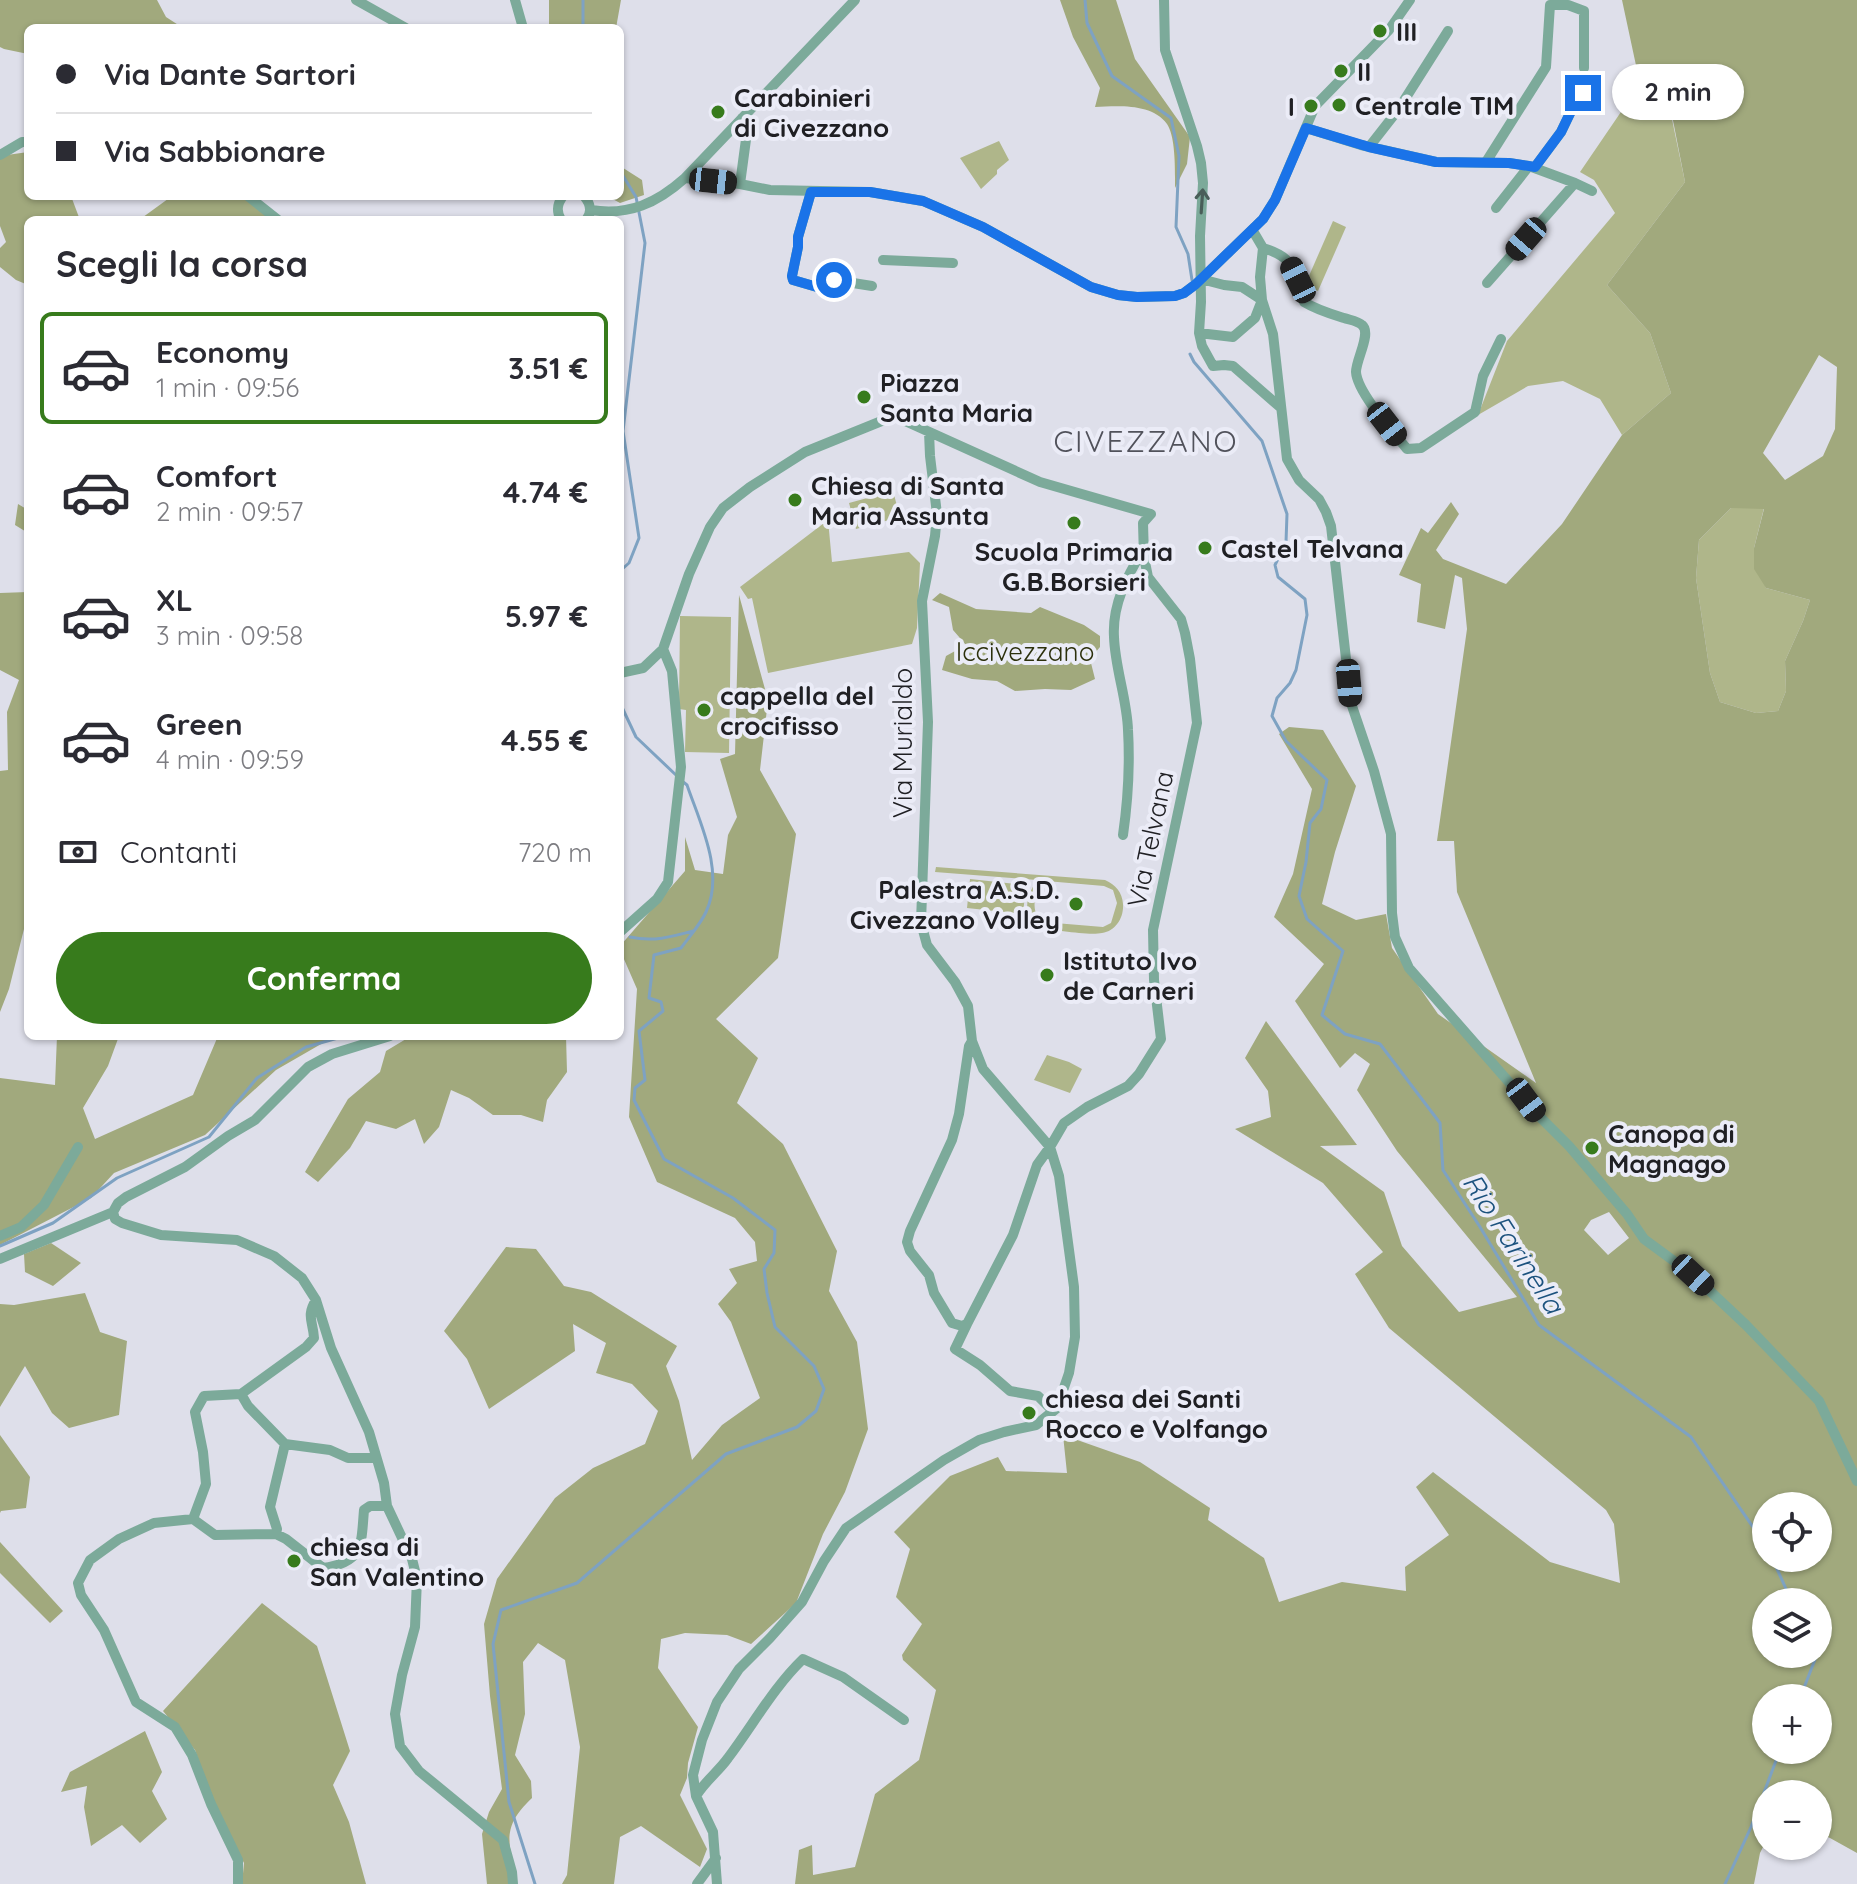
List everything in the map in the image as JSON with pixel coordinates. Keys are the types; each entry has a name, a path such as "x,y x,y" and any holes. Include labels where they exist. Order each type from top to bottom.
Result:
{"street":[{"path":"356,0 399,24"},
{"path":"515,0 522,24"},
{"path":"589,215 645,206 669,193 855,0"},
{"path":"1164,0 1165,50 1201,163 1199,333 1202,346 1213,366 1233,366 1280,407"},
{"path":"685,178 770,190 870,192 923,201 997,235 1091,287 1118,295 1175,296 1184,293 1201,279 1263,219 1275,200 1315,106 1389,30 1410,0"},
{"path":"1486,162 1546,67 1550,5 1568,5 1584,11 1584,68"},
{"path":"1369,147 1398,110 1448,31"},
{"path":"1496,208 1561,132 1583,93"},
{"path":"740,184 747,132 742,118"},
{"path":"1306,128 1369,147 1436,162 1509,163 1532,167 1592,191"},
{"path":"0,155 24,142"},
{"path":"1487,283 1575,183"},
{"path":"811,192 798,237 793,280 817,287 834,280 872,286"},
{"path":"253,200 273,216"},
{"path":"1253,231 1263,248 1260,277 1262,300 1273,334 1287,459 1299,480 1319,499 1331,526 1351,703 1391,834 1395,937 1409,968 1536,1113 1569,1146 1627,1214 1644,1239 1693,1275 1819,1401 1857,1481"},
{"path":"1263,248 1288,260 1304,302 1361,323 1365,328 1356,372 1361,387 1407,449 1421,448 1475,412 1483,376 1501,339"},
{"path":"883,260 953,263"},
{"path":"1201,279 1242,287 1262,300"},
{"path":"1199,333 1233,337 1255,318 1262,300"},
{"name":"Via Telvana","path":"663,649 689,574 710,527 723,508 805,452 894,416 1040,482 1151,514 1143,523 1143,550 1148,577 1181,619 1190,659 1197,723 1153,930 1154,980 1161,1039 1128,1086 1064,1123 1037,1165 1013,1235 967,1324"},
{"name":"Via Murialdo","path":"929,432 937,514 922,601 928,722 921,923 927,945 955,982 968,1006 972,1041 983,1069 1050,1147"},
{"name":"Via Telvana","path":"1123,835 1129,790 1128,728 1114,628 1122,589 1143,550"},
{"path":"624,673 643,668 663,649 672,671 681,767 668,882 657,899 624,928"},
{"path":"0,1259 113,1212 126,1197 185,1167 255,1120 308,1067 332,1054 377,1040"},
{"name":"Via Murialdo","path":"967,1324 952,1323 934,1293 929,1275 910,1251 907,1242 952,1140 972,1041"},
{"path":"0,1236 21,1227 44,1205 78,1147"},
{"path":"717,1884 713,1832 696,1796 693,1775 717,1702 739,1669 802,1602 846,1528 944,1460 979,1440 1036,1425 1057,1408 1069,1373 1075,1337 1074,1287 1059,1176 1050,1147"},
{"path":"113,1212 115,1219 122,1223 161,1235 237,1240 274,1256 302,1278 316,1300 331,1348 359,1407 384,1483 387,1506 412,1559 417,1579 415,1627 395,1714 400,1746 419,1771 503,1840 513,1884"},
{"path":"193,1519 206,1484 195,1412 204,1396 241,1394 312,1341 310,1309 316,1300"},
{"path":"967,1324 955,1349 980,1365 1010,1391 1038,1396 1053,1411"},
{"path":"241,1394 248,1406 285,1444 330,1450 348,1458 376,1458"},
{"path":"276,1534 270,1507 285,1444"},
{"path":"238,1884 238,1860 192,1755 175,1727 136,1702 104,1630 81,1595 78,1583 90,1560 119,1539 154,1523 193,1519 215,1535 276,1534 323,1568 340,1565 358,1552 364,1510 370,1506 387,1506"},
{"path":"696,1796 724,1764 792,1669 803,1659 843,1677 904,1720"},
{"path":"697,1884 716,1858"}],"green space":[{"path":"0,0 157,0 166,17 177,24 24,24 24,53 0,47"},
{"path":"549,0 621,0 617,24 549,24"},
{"path":"1060,0 1116,0 1135,59 1190,137 1187,164 1175,188 1173,146 1167,124 1161,117 1144,109 1095,107 1100,88 1073,37"},
{"path":"1622,0 1857,0 1857,1853 1832,1839 1832,1780 1752,1780 1752,1860 1759,1860 1754,1884 795,1884 799,1850 812,1845 813,1875 855,1867 875,1794 919,1760 936,1690 903,1660 902,1655 922,1624 896,1597 910,1549 894,1532 950,1476 998,1457 1006,1471 1067,1473 1063,1435 1140,1462 1210,1508 1208,1520 1264,1558 1279,1602 1342,1582 1406,1591 1405,1567 1449,1535 1416,1487 1433,1472 1550,1562 1620,1583 1614,1524 1606,1510 1389,1328 1355,1274 1383,1252 1323,1183 1235,1129 1271,1117 1268,1091 1245,1058 1266,1021 1357,1145 1320,1146 1384,1192 1402,1246 1459,1312 1517,1297 1397,1151 1357,1090 1370,1064 1355,1053 1340,1068 1295,1001 1324,964 1274,917 1293,874 1312,789 1279,734 1289,727 1323,730 1356,786 1322,904 1356,920 1386,914 1392,948 1438,1014 1536,1083 1457,892 1454,841 1437,841 1467,629 1462,578 1455,575 1445,629 1417,622 1421,584 1399,575 1421,528 1428,533 1451,502 1459,514 1436,550 1443,559 1506,584 1562,524 1622,435 1671,393 1650,333 1607,285 1685,182 1669,100 1640,84","holes":["1819,355 1837,367 1835,429 1823,456 1785,480 1763,453","1731,508 1764,509 1754,548 1754,569 1766,588 1810,600 1785,661 1786,691 1778,711 1756,713 1720,702 1710,673 1696,578 1699,540","1609,1212 1629,1238 1608,1255 1584,1230 1591,1220"]},
{"path":"1640,84 1668,100 1685,182 1607,285 1650,333 1671,393 1622,435 1600,399 1563,381 1528,386 1478,415 1507,341 1615,213 1594,180 1580,172"},
{"path":"999,141 1009,160 981,189 960,158"},
{"path":"24,153 24,200 72,200 78,216 24,216 24,283 0,267 0,248 6,242 0,226 0,156"},
{"path":"624,169 642,180 644,195 620,203 614,200 624,200"},
{"path":"166,200 257,200 270,216 144,216"},
{"path":"1333,221 1346,227 1318,291 1305,285"},
{"path":"893,491 900,517 856,529 849,503"},
{"path":"18,504 24,508 24,531 15,525"},
{"path":"1731,508 1764,508 1754,548 1766,588 1810,600 1785,661 1786,691 1778,711 1756,713 1720,702 1710,673 1696,578 1699,540"},
{"path":"828,520 832,562 909,552 920,563 917,628 912,644 768,673 752,598 748,599 740,587"},
{"path":"24,592 24,929 0,1012 0,771 8,770 7,712 19,680 0,670 0,593"},
{"name":"Iccivezzano","path":"940,593 976,609 1031,613 1040,607 1084,625 1100,636 1100,647 1090,659 1095,679 1071,690 1015,691 997,681 972,679 942,670 946,656 966,645 953,630 949,607 932,600"},
{"path":"739,595 768,700 760,770 796,834 778,958 716,1019 758,1058 737,1103 783,1144 837,1251 829,1291 857,1342 868,1429 845,1492 823,1534 796,1603 751,1644 727,1635 685,1633 661,1639 658,1668 698,1727 687,1778 680,1795 707,1849 700,1867 641,1826 620,1837 614,1884 562,1884 567,1875 580,1747 565,1660 538,1643 523,1662 525,1714 515,1755 531,1781 532,1798 511,1828 510,1847 517,1884 487,1884 482,1834 489,1812 502,1789 484,1624 497,1579 555,1498 593,1468 645,1444 658,1411 632,1384 596,1373 606,1343 573,1324 575,1351 489,1409 467,1359 444,1331 506,1247 536,1249 564,1286 591,1292 677,1346 666,1366 679,1401 692,1460 722,1425 760,1398 731,1322 718,1304 737,1283 729,1269 757,1261 755,1242 735,1218 657,1182 629,1117 637,989 624,959 624,941 685,871 685,837 695,870 723,874 728,835 737,817 720,759 735,754"},
{"path":"680,616 731,617 729,753 685,752 686,710 679,709"},
{"path":"936,867 1105,880 1120,892 1122,914 1115,926 1107,932 1096,934 1037,928 1029,916 1027,904 1037,880 935,872","holes":["1046,881 1104,886 1113,890 1117,903 1111,923 1103,927 1038,919 1035,899"]},
{"path":"970,879 1026,885 1023,914 967,908"},
{"path":"57,1040 118,1040 108,1066 83,1108 95,1139 193,1095 216,1040 328,1040 276,1070 205,1135 114,1173 91,1198 0,1245 0,1078 55,1085"},
{"path":"404,1040 566,1040 567,1072 547,1100 543,1122 521,1115 493,1115 451,1090 439,1127 424,1144 415,1119 396,1129 366,1121 350,1148 318,1182 305,1172 348,1099 380,1072 386,1051"},
{"path":"1047,1055 1082,1069 1070,1093 1034,1080"},
{"path":"51,1243 81,1263 53,1286 25,1272 24,1254"},
{"path":"85,1293 100,1332 127,1341 119,1415 69,1428 52,1413 25,1366 0,1407 0,1304 14,1305"},
{"path":"0,1435 30,1477 26,1508 0,1513"},
{"path":"0,1542 63,1611 50,1623 0,1573"},
{"path":"262,1603 317,1646 350,1751 333,1785 349,1822 366,1884 242,1884 244,1863 214,1806 195,1750 163,1711"},
{"path":"145,1731 162,1772 152,1791 167,1819 140,1843 122,1825 91,1846 84,1807 87,1786 61,1792 70,1772"}],"waterway":[{"path":"583,0 583,24"},
{"name":"Rio Farinella","path":"1085,0 1087,23 1112,76 1171,118 1179,156 1176,227 1188,254 1192,280"},
{"path":"624,178 636,197 645,243 624,422"},
{"name":"Rio Farinella","path":"1190,354 1262,441 1287,514 1286,542 1275,565 1278,577 1305,599 1307,615 1296,670 1277,698 1272,716 1286,741 1327,780 1321,809 1310,823 1299,896 1307,919 1343,951 1322,1015 1345,1034 1380,1044 1440,1123 1443,1170 1539,1325 1691,1437 1752,1526"},
{"path":"624,438 639,538 629,563 624,567"},
{"path":"624,712 636,737 677,776"},
{"path":"535,1884 509,1802 493,1644 501,1610 577,1583 726,1454 797,1427 816,1411 824,1389 814,1366 775,1327 764,1269 774,1253 775,1230 733,1198 664,1159 634,1100 635,1088 645,1080 639,1031 663,1011 661,1002 649,998 654,955 681,948 704,917 711,897 712,864 704,831 687,785 682,781"},
{"path":"630,937 654,939 693,931"},
{"path":"0,1246 53,1223 117,1178 209,1137 257,1078 306,1047 331,1040"},
{"name":"Rio Farinella","path":"1778,1572 1786,1588"},
{"name":"Rio Farinella","path":"1805,1684 1812,1668"},
{"name":"Rio Farinella","path":"1725,1884 1775,1764"}],"place":[{"name":"III","path":"1380,31"},
{"name":"II","path":"1341,71"},
{"name":"Centrale TIM","path":"1339,105"},
{"name":"I","path":"1311,106"},
{"name":"Carabinieri di Civezzano","path":"718,112"},
{"name":"Piazza Santa Maria","path":"864,397"},
{"name":"Chiesa di Santa Maria Assunta","path":"795,500"},
{"name":"Scuola Primaria G.B.Borsieri","path":"1074,523"},
{"name":"Castel Telvana","path":"1205,548"},
{"name":"cappella del crocifisso","path":"704,710"},
{"name":"Palestra A.S.D. Civezzano Volley","path":"1076,904"},
{"name":"Istituto Ivo de Carneri","path":"1047,975"},
{"name":"Canopa di Magnago","path":"1592,1148"},
{"name":"chiesa dei Santi Rocco e Volfango","path":"1029,1413"},
{"name":"chiesa di San Valentino","path":"294,1561"}],"district":[{"name":"CIVEZZANO","path":"1146,441"}],"route":[{"path":"834,280 817,287 793,280 798,237 811,192 870,192 923,201 983,227 1091,287 1118,295 1175,296 1196,284 1263,219 1275,200 1306,128 1369,147 1436,162 1509,163 1535,167 1561,132 1583,93"}]}
